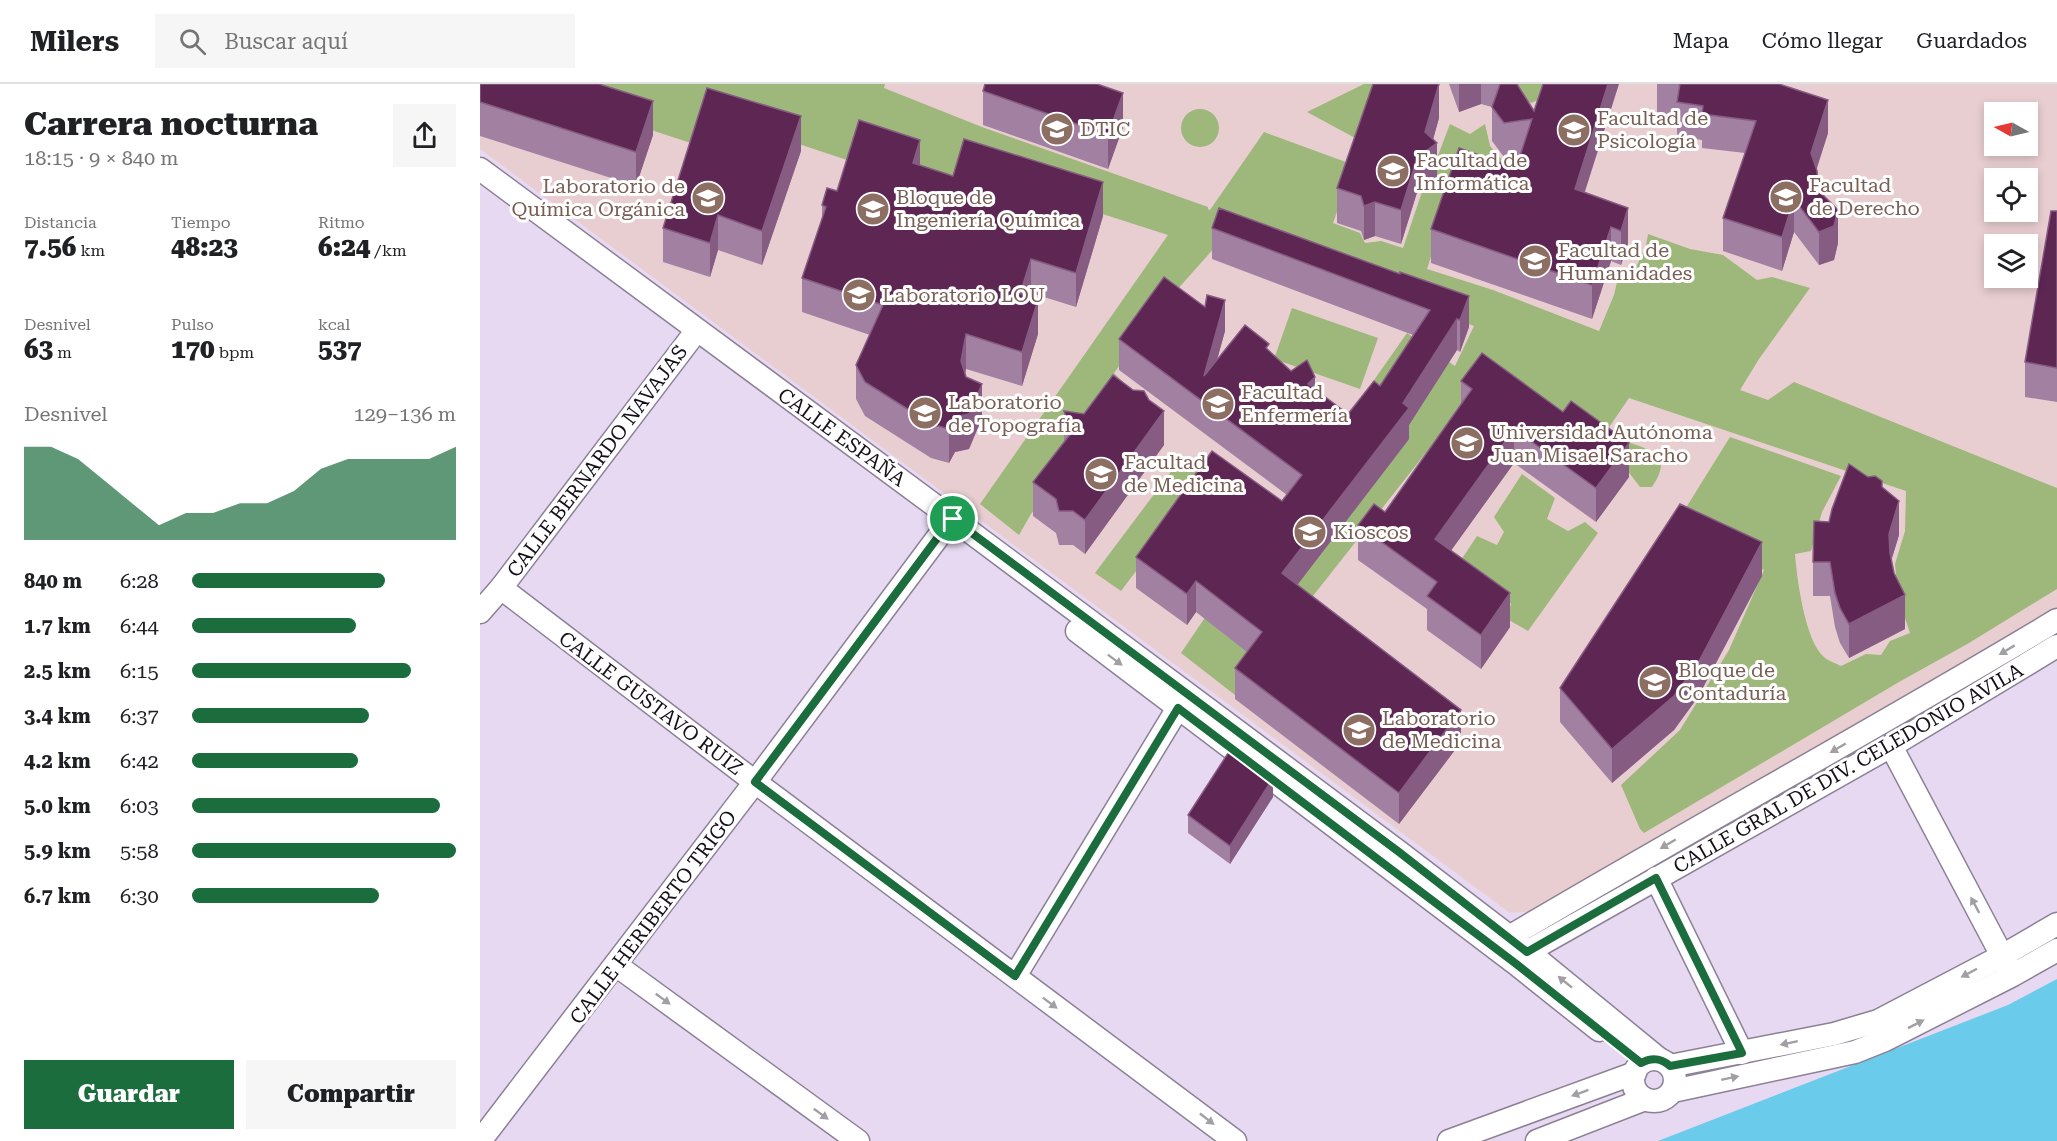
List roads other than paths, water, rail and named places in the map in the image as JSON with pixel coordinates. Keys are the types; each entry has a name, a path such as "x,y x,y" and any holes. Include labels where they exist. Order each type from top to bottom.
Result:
{"street":[{"name":"CALLE ESPAÑA","path":"480,169 949,524 1178,708 1502,943 1651,1065"},
{"name":"CALLE ESPAÑA","path":"480,185 1380,838 1502,943"},
{"name":"CALLE BERNARDO NAVAJAS","path":"480,612 501,588 691,338"},
{"name":"CALLE HERIBERTO TRIGO","path":"488,1134 949,524"},
{"name":"CALLE GUSTAVO RUIZ","path":"501,588 755,782 1235,1141"},
{"path":"1502,943 1614,875 1956,681 2057,620"},
{"name":"CALLE GRAL DE DIV. CELEDONIO AVILA","path":"1521,958 1656,878 1891,746 2057,646"},
{"path":"1015,976 1178,708"},
{"path":"1891,746 2007,966"},
{"path":"1656,878 1742,1053"},
{"path":"1673,1090 1855,1052 1886,1040 2007,966 2057,924"},
{"path":"1449,1141 1651,1065 1742,1053 1834,1034 1878,1021 2007,966 2057,950"},
{"path":"616,965 858,1141"},
{"path":"1651,1065 1676,1078 1673,1090 1664,1099 1651,1101 1636,1091 1634,1085 1651,1065"},
{"path":"1537,1141 1645,1099"}],"water":[{"path":"2057,979 2057,1141 1658,1141 2008,1005"}],"place":[{"name":"DTIC","path":"1057,129"},
{"name":"Facultad de Psicología","path":"1574,130"},
{"name":"Facultad de Informática","path":"1393,171"},
{"name":"Facultad de Derecho","path":"1786,197"},
{"name":"Laboratorio de Química Orgánica","path":"708,198"},
{"name":"Bloque de Ingeniería Química","path":"873,209"},
{"name":"Facultad de Humanidades","path":"1535,261"},
{"name":"Laboratorio LOU","path":"859,295"},
{"name":"Facultad Enfermería","path":"1218,404"},
{"name":"Laboratorio de Topografía","path":"925,413"},
{"name":"Universidad Autónoma Juan Misael Saracho","path":"1467,443"},
{"name":"Facultad de Medicina","path":"1101,474"},
{"name":"Kioscos","path":"1310,532"},
{"name":"Bloque de Contaduría","path":"1655,682"},
{"name":"Laboratorio de Medicina","path":"1359,730"}]}
